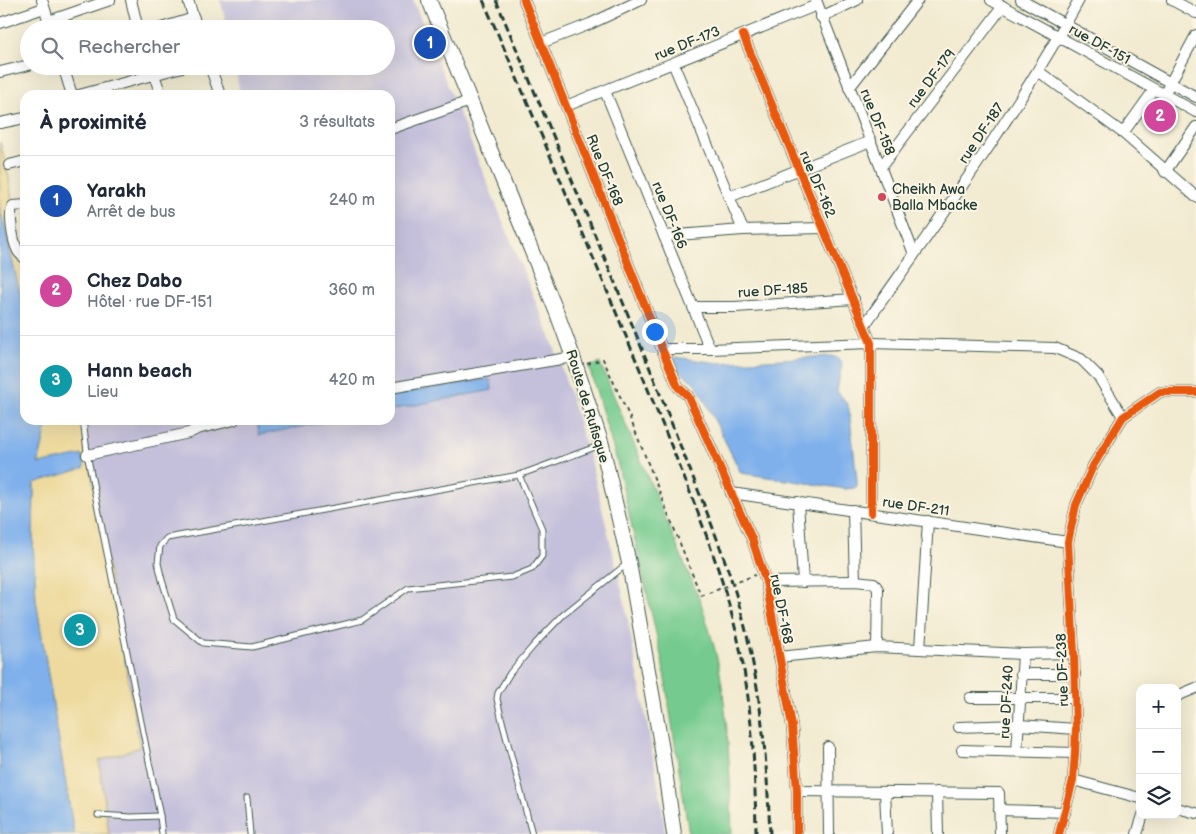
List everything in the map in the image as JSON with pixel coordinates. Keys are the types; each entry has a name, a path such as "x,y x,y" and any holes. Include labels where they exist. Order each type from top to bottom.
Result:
{"main road":[{"name":"Route de Rufisque","path":"429,0 520,220 575,363 602,445 628,563 662,750 674,834"}],"street":[{"path":"62,20 110,0"},
{"path":"131,0 136,20"},
{"path":"187,20 194,18 188,0"},
{"name":"Rue DF-168","path":"524,0 662,349"},
{"path":"541,43 590,24 642,0"},
{"path":"822,17 857,0"},
{"path":"849,88 918,0"},
{"name":"rue DF-151","path":"992,0 1196,112"},
{"name":"rue DF-151","path":"1021,0 1196,97"},
{"name":"rue DF-187","path":"864,326 1004,123 1038,71 1079,0"},
{"path":"1172,0 1196,13"},
{"name":"rue DF-158","path":"816,3 914,254"},
{"name":"rue DF-173","path":"566,106 743,35 816,3"},
{"path":"0,23 43,4 48,20"},
{"name":"rue DF-179","path":"881,167 1003,6"},
{"name":"rue DF-162","path":"743,35 871,343"},
{"path":"1123,133 1159,93 1170,84 1196,35"},
{"path":"673,63 743,230"},
{"path":"0,72 20,67"},
{"path":"1038,71 1123,133 1165,172 1196,197"},
{"path":"66,75 70,90"},
{"path":"94,90 140,75"},
{"path":"154,75 159,90"},
{"path":"213,75 218,90"},
{"name":"rue DF-166","path":"605,91 710,349"},
{"path":"395,127 470,101"},
{"path":"0,123 20,119"},
{"path":"1165,172 1196,127"},
{"path":"729,197 871,141"},
{"path":"9,165 20,162"},
{"path":"20,206 13,206 10,211 16,249 20,253"},
{"path":"664,236 743,230 823,228"},
{"name":"rue DF-185","path":"694,307 735,307 854,299"},
{"path":"662,349 871,343 1055,348 1081,359 1098,376 1123,417 1160,392 1196,392"},
{"path":"870,513 871,343"},
{"name":"rue DF-168","path":"662,349 678,387 688,396 752,539 766,582 792,726 797,791 797,834"},
{"path":"395,387 575,363"},
{"name":"rue DF-238","path":"1059,834 1072,780 1076,729 1068,542 1076,505 1093,466 1123,417"},
{"path":"87,455 189,433 195,425"},
{"name":"rue DF-211","path":"731,493 1068,542"},
{"path":"798,502 803,582"},
{"path":"853,510 855,580"},
{"path":"920,649 928,522"},
{"path":"766,582 855,580 874,584 878,589 877,647"},
{"path":"779,658 877,647 1023,654 1074,653"},
{"name":"rue DF-240","path":"1017,751 1023,654"},
{"path":"1021,674 1075,674"},
{"path":"1181,694 1196,688"},
{"path":"970,698 1075,698"},
{"path":"959,727 1019,725 1076,729"},
{"path":"828,747 829,834"},
{"path":"962,750 1075,753"},
{"path":"1072,780 1136,797"},
{"path":"797,791 999,792 1000,834"},
{"path":"885,792 886,834"},
{"path":"937,792 938,834"},
{"path":"1181,809 1196,813"},
{"path":"1000,810 1065,812"},
{"path":"1136,834 1142,819"}],"lane":[{"path":"83,425 87,455 160,816 162,834"},
{"path":"519,475 542,529 542,556 532,569 512,577 408,588 388,600 362,620 252,647 203,643 174,619 158,563 160,546 167,538 519,475 602,445"},
{"path":"532,834 501,714 498,692 523,658 563,615 628,563"},
{"path":"246,798 250,834"},
{"path":"98,815 160,816"}],"path":[{"path":"575,363 603,359 630,418 701,596 755,575"}],"shaded area":[{"path":"220,0 413,0 559,359 591,463 624,599 661,799 665,834 109,834 99,761 139,747 83,425 395,425 395,90 239,90 237,75 395,75 395,20 226,20"}],"green space":[{"path":"600,363 701,603 714,646 720,673 729,753 732,834 689,834 662,660 617,461 589,367"}],"sand":[{"path":"0,142 9,178 18,249 20,249 20,293 0,208"},
{"path":"46,425 83,425 140,747 99,761 109,834 74,834 36,600 33,542 34,483"}],"water":[{"path":"0,208 20,293 20,425 46,425 38,464 82,455 85,468 34,483 33,542 36,600 74,834 0,834"},
{"path":"830,356 838,358 842,364 837,391 849,409 857,480 857,486 854,488 846,489 741,473 697,385 676,368 675,357 718,363"},
{"path":"489,379 492,390 395,409 395,394"},
{"path":"258,425 310,425 259,435"}],"railway":[{"path":"483,0 641,372 717,565 736,631 746,681 755,783 756,834"},
{"path":"496,0 630,320 703,503 731,579 752,656 760,707 770,834"}],"cycle path":[{"path":"524,0 678,387 688,396 752,539 766,582 792,726 797,791 797,834"},
{"path":"743,35 871,343 871,513"},
{"path":"1059,834 1073,780 1075,753 1074,653 1068,542 1076,505 1093,466 1123,417 1160,392 1196,392"}],"place":[{"name":"Yarakh","path":"430,43"},
{"name":"Chez Dabo","path":"1160,116"},
{"name":"Cheikh Awa Balla Mbacke","path":"882,197"},
{"name":"Hann beach","path":"80,630"}]}
